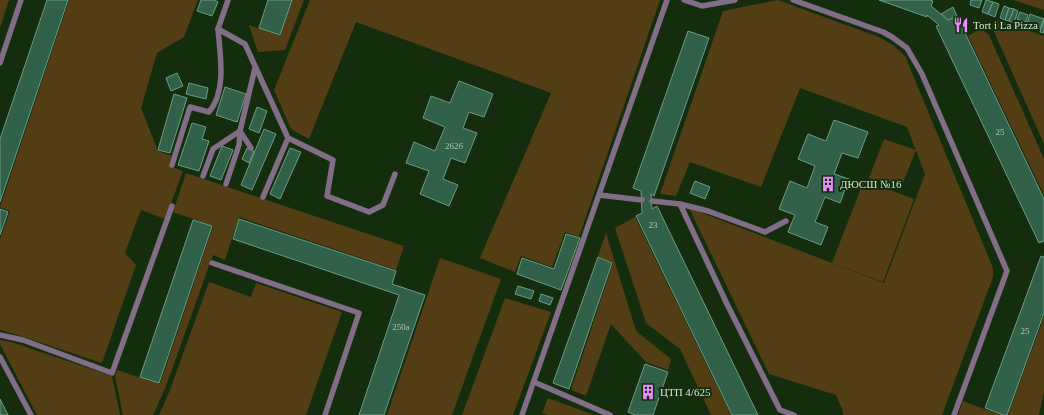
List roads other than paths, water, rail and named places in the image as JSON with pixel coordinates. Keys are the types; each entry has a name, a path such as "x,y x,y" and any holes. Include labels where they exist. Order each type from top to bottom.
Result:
{"lane":[{"path":"0,63 21,0"},
{"path":"172,165 190,107 209,112 213,108 221,81 218,29 228,0"},
{"path":"522,415 667,0"},
{"path":"684,0 702,6 735,0"},
{"path":"792,0 883,32 907,48 922,74 1007,271 954,415"},
{"path":"218,29 245,44 288,138 333,160 327,196 369,212 383,205 395,174"},
{"path":"226,184 239,146 240,131 256,68"},
{"path":"240,131 251,148"},
{"path":"204,176 213,149 240,131"},
{"path":"264,197 288,138"},
{"path":"599,195 642,200"},
{"path":"652,201 680,204 708,211 765,232 786,221"},
{"path":"680,204 727,304 780,410 794,415"},
{"path":"0,334 22,340 112,373 172,206"},
{"path":"212,263 359,313 325,415"},
{"path":"0,357 31,415"},
{"path":"534,382 610,415"}],"place":[{"name":"Tort i La Pizza","path":"961,25"},
{"name":"ДЮСШ №16","path":"828,184"},
{"name":"ЦТП 4/625","path":"648,392"}]}
